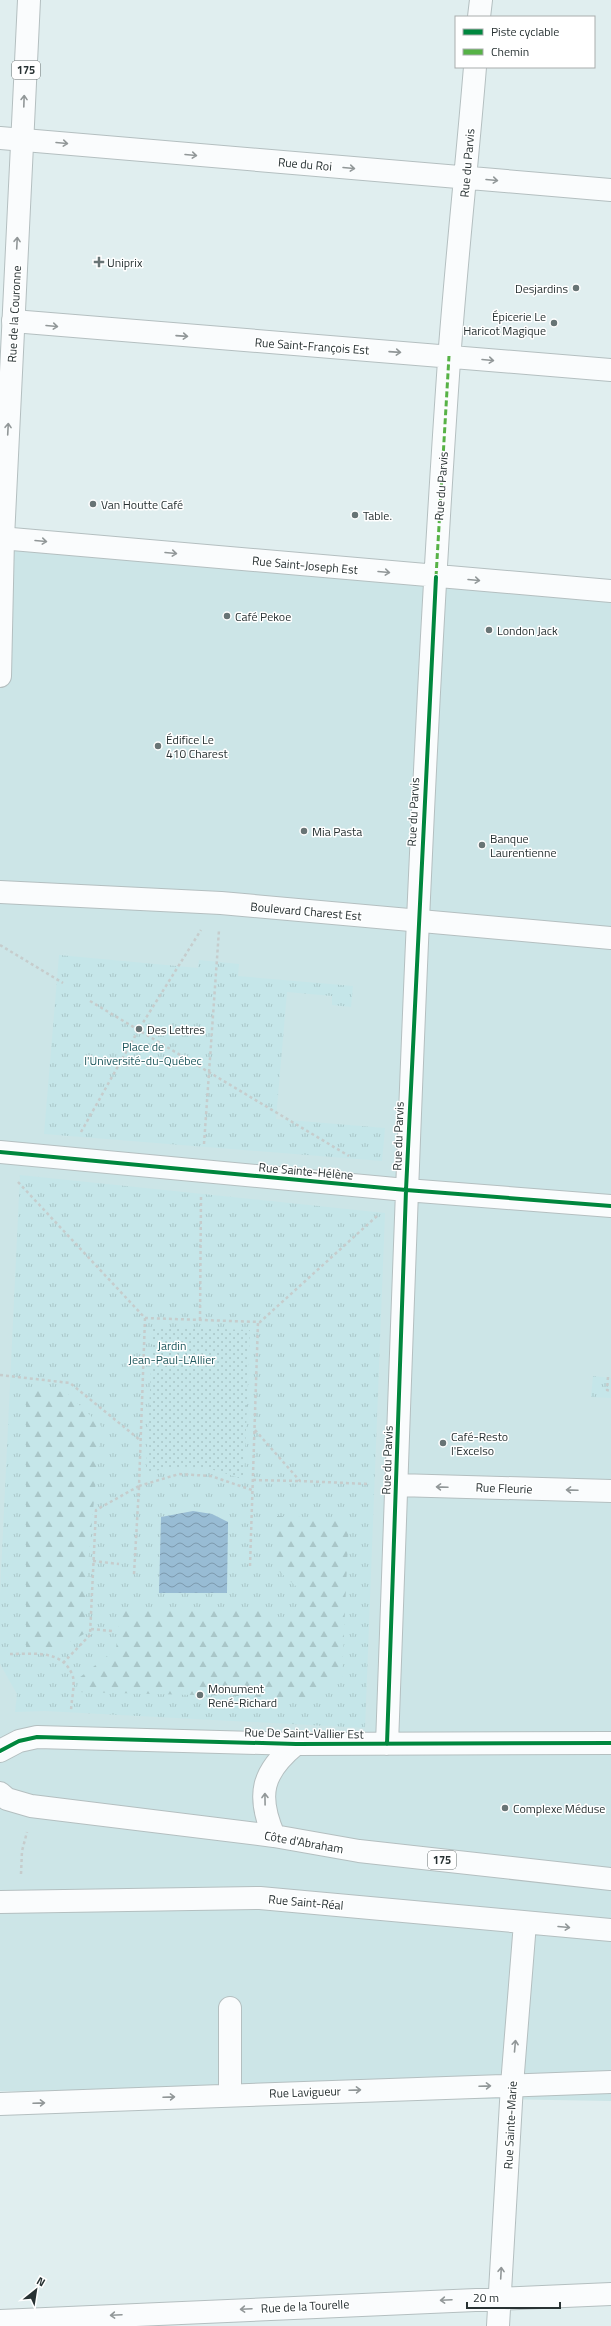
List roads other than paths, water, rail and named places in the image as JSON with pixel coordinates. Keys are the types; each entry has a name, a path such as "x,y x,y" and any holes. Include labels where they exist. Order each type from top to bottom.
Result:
{"street":[{"name":"Rue de la Couronne","path":"0,676 1,538 23,140 29,0"},
{"path":"479,16 481,0"},
{"name":"Rue du Parvis","path":"387,1744 406,1190 418,920 449,356 475,68"},
{"name":"Rue du Roi","path":"0,138 611,190"},
{"name":"Rue Saint-François Est","path":"13,321 611,370"},
{"name":"Rue Saint-Joseph Est","path":"1,538 436,577 611,591"},
{"name":"Boulevard Charest Est","path":"0,892 221,903 611,938"},
{"name":"Rue Sainte-Hélène","path":"0,1152 202,1172 611,1206"},
{"name":"Rue Fleurie","path":"397,1485 611,1491"},
{"name":"Rue De Saint-Vallier Est","path":"0,1751 19,1740 37,1736 296,1744 611,1743"},
{"path":"274,1836 265,1816 267,1776 278,1759 296,1744"},
{"name":"Côte d'Abraham","path":"0,1793 7,1800 31,1806 274,1836 359,1851 611,1879"},
{"name":"Rue Saint-Réal","path":"0,1902 260,1898 611,1930"},
{"name":"Rue Sainte-Marie","path":"498,2326 512,2085 525,1923"},
{"path":"230,2008 230,2095"},
{"name":"Rue Lavigueur","path":"0,2104 611,2082"},
{"name":"Rue de la Tourelle","path":"0,2320 611,2294"}],"water":[{"path":"193,1511 212,1514 228,1522 227,1593 159,1593 161,1517"}],"place":[{"name":"Uniprix","path":"99,262"},
{"name":"Desjardins","path":"576,288"},
{"name":"Épicerie Le Haricot Magique","path":"554,323"},
{"name":"Van Houtte Café","path":"93,504"},
{"name":"Table.","path":"355,515"},
{"name":"Café Pekoe","path":"227,616"},
{"name":"London Jack","path":"489,630"},
{"name":"Édifice Le 410 Charest","path":"158,746"},
{"name":"Mia Pasta","path":"304,831"},
{"name":"Banque Laurentienne","path":"482,845"},
{"name":"Des Lettres","path":"139,1029"},
{"name":"Café-Resto l'Excelso","path":"443,1443"},
{"name":"Monument René-Richard","path":"200,1695"},
{"name":"Complexe Méduse","path":"505,1808"}],"park label":[{"name":"Place de l'Université-du-Québec","path":"143,1053"},
{"name":"Jardin Jean-Paul-L'Allier","path":"172,1352"}]}
